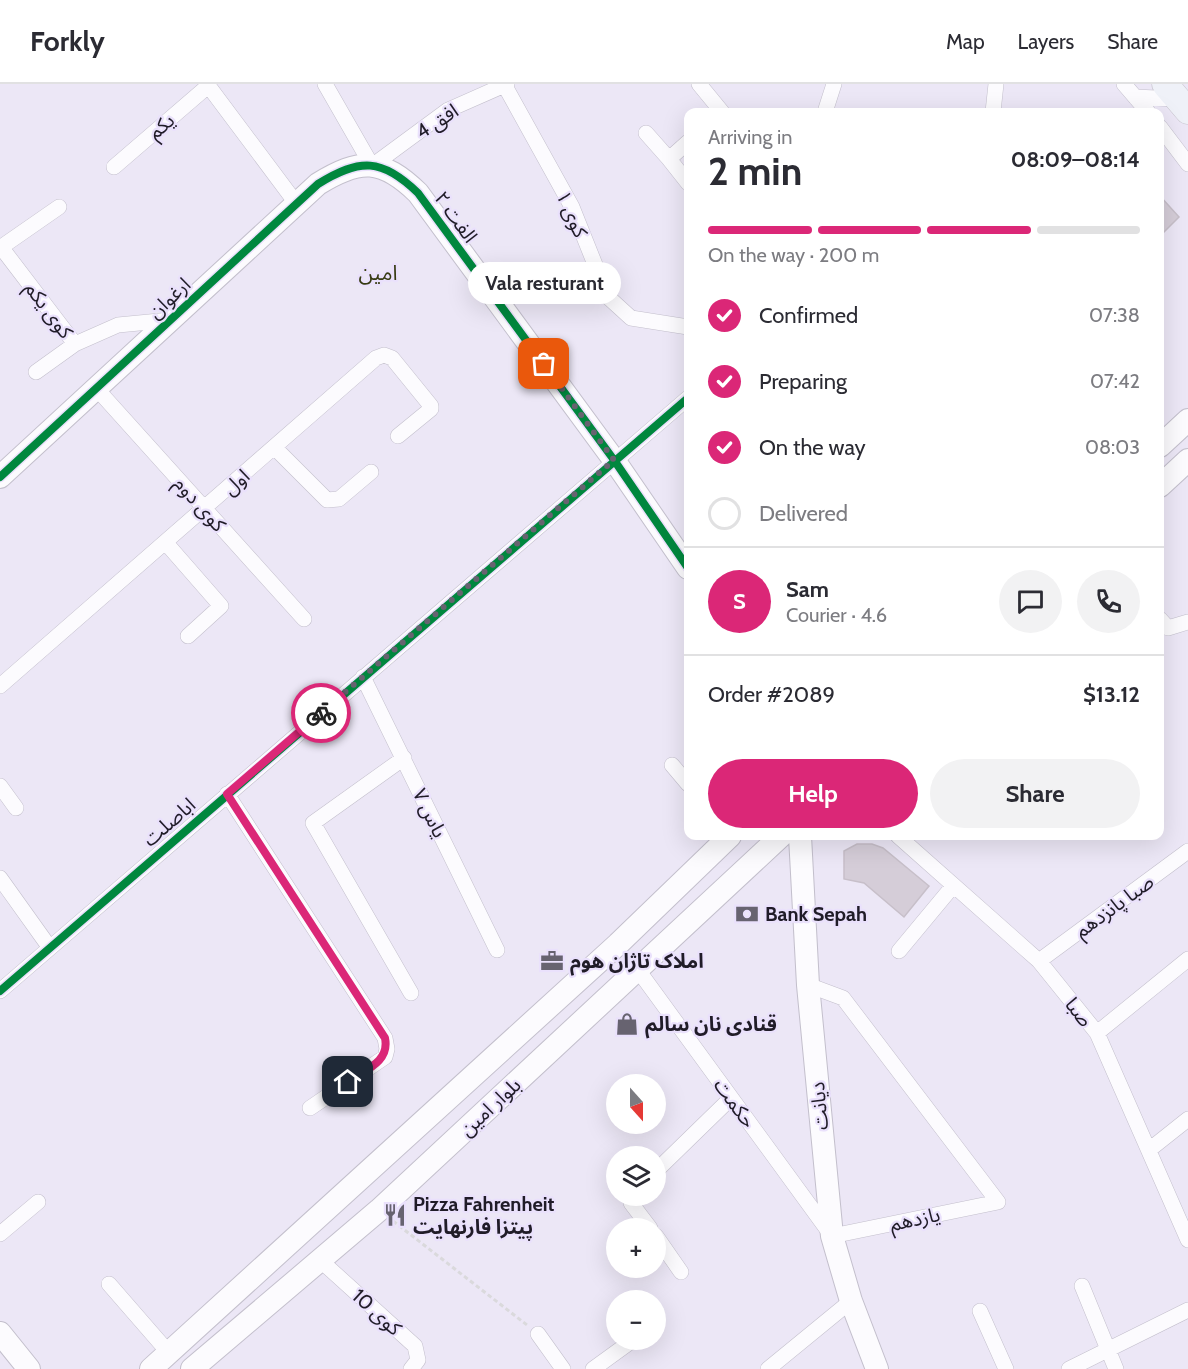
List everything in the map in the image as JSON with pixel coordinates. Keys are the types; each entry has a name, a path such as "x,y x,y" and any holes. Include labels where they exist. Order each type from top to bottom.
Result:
{"main road":[{"name":"ارغوان","path":"0,477 318,184 342,169 372,166"},
{"name":"الفت ۲","path":"372,166 401,176 418,193 614,460 684,562"},
{"path":"1164,442 1188,420"},
{"path":"1164,482 1188,460"},
{"name":"بلوار امین","path":"151,1369 618,944 726,840"},
{"name":"بلوار امین","path":"192,1369 379,1209 777,840"},
{"name":"دیانت","path":"800,840 808,985 832,1236 851,1301 877,1369"},
{"path":"618,944 638,970"},
{"path":"0,1333 29,1369"}],"street":[{"path":"326,84 372,166"},
{"path":"699,84 719,108"},
{"path":"826,108 834,84"},
{"path":"993,108 996,84"},
{"path":"1124,84 1145,108"},
{"path":"207,85 296,203"},
{"name":"یکم","path":"114,167 207,85"},
{"name":"افق 4","path":"372,166 448,110 506,85"},
{"name":"کوی ۱","path":"506,85 572,207 608,297 631,318 684,326"},
{"path":"1135,97 1177,98"},
{"path":"1164,132 1188,164"},
{"path":"646,133 684,178"},
{"path":"669,159 684,146"},
{"path":"1,248 59,207"},
{"name":"کوی یکم","path":"1,248 75,345"},
{"path":"36,372 75,345 118,325 170,320"},
{"name":"اول","path":"0,686 205,510 376,358 384,355 392,358 431,406 398,436"},
{"name":"کوی دوم","path":"96,388 304,620"},
{"name":"اباصلت","path":"0,991 684,401"},
{"path":"274,447 327,500 333,502 339,500 371,472"},
{"path":"166,543 221,606 188,636"},
{"path":"1164,624 1168,628 1188,622"},
{"name":"یاس ۷","path":"363,677 497,950"},
{"path":"404,758 313,824 411,993"},
{"path":"672,765 684,779"},
{"path":"0,786 16,808"},
{"path":"227,794 385,1038 387,1049 385,1057 310,1108"},
{"name":"صبا","path":"902,840 1039,961 1097,1034 1188,1240"},
{"name":"صبا پانزدهم","path":"1039,961 1188,851"},
{"path":"0,878 50,948"},
{"path":"898,951 953,886"},
{"path":"1097,1034 1188,959"},
{"name":"حکمت","path":"638,970 832,1236"},
{"name":"یازدهم","path":"808,985 843,998 998,1202 832,1236"},
{"path":"666,1161 731,1098"},
{"path":"1149,1150 1188,1119"},
{"path":"0,1234 38,1202"},
{"path":"633,1206 642,1218"},
{"path":"666,1250 681,1272"},
{"name":"کوی 10","path":"320,1260 415,1346 418,1360 411,1369"},
{"path":"109,1284 169,1353"},
{"path":"1082,1286 1116,1369"},
{"path":"768,1369 851,1301"},
{"path":"1069,1369 1188,1310"},
{"path":"980,1311 1006,1369"},
{"path":"538,1334 563,1369"},
{"path":"593,1369 619,1350"}],"path":[{"path":"379,1209 538,1334"}],"building":[{"path":"1164,200 1179,217 1164,232"},
{"path":"857,844 872,844 883,848 929,886 904,917 864,883 844,879 844,851"}],"cycle path":[{"path":"0,477 318,184 346,170 359,166 370,166 393,173 418,193 614,460 684,562"},
{"path":"0,991 684,401"}],"way so far":[{"path":"321,713 614,460 544,364"}],"place":[{"name":"Vala resturant","path":"544,364"},
{"name":"Bank Sepah","path":"747,914"},
{"name":"املاک تاژان هوم","path":"552,961"},
{"name":"قنادی نان سالم","path":"627,1024"},
{"name":"Pizza Fahrenheit پیتزا فارنهایت","path":"395,1215"}],"district":[{"name":"امین","path":"378,272"}],"route":[{"path":"321,713 227,794 385,1038 387,1049 385,1057 348,1082"}]}
